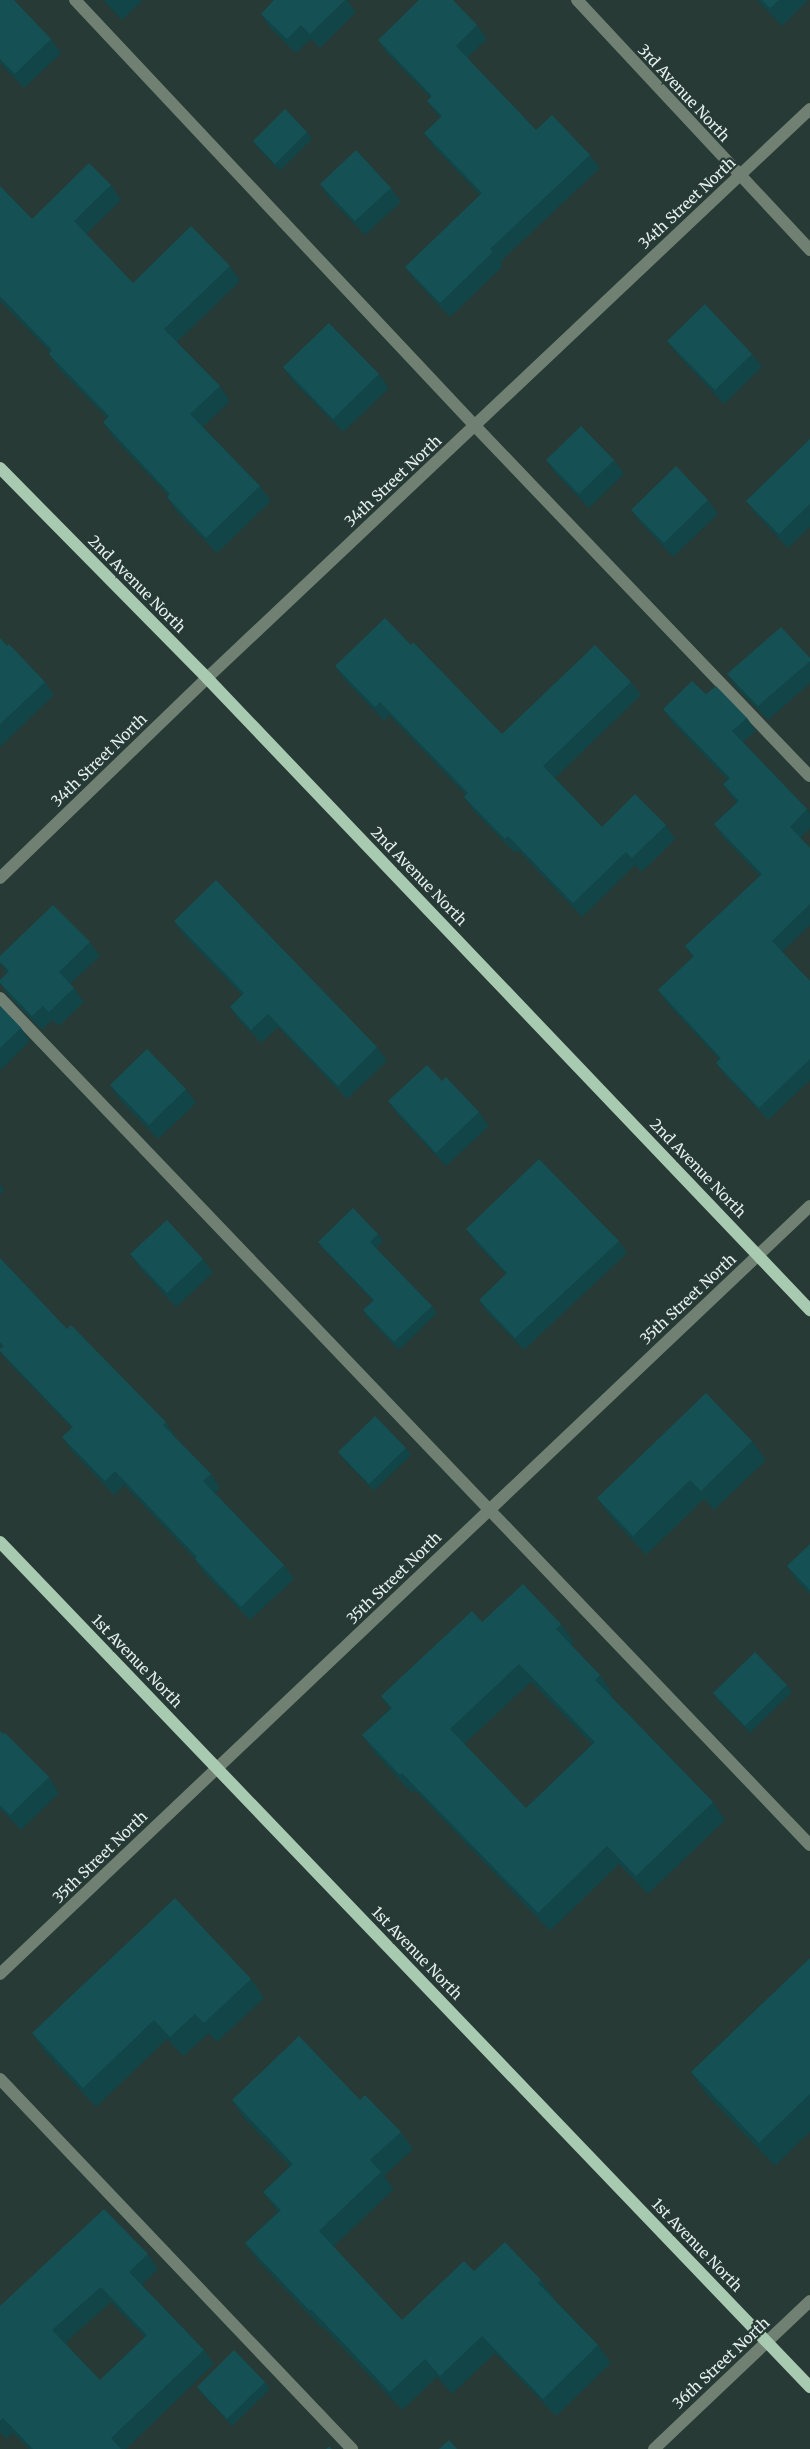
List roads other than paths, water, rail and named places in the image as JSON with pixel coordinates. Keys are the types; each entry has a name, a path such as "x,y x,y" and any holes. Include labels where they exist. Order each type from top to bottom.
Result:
{"main road":[{"name":"2nd Avenue North","path":"0,468 207,678 810,1310"},
{"name":"1st Avenue North","path":"0,1542 810,2387"}],"street":[{"path":"75,0 475,426 810,776"},
{"name":"3rd Avenue North","path":"577,0 810,250"},
{"name":"34th Street North","path":"0,878 207,678 810,109"},
{"path":"0,998 488,1511 810,1845"},
{"name":"35th Street North","path":"0,1974 810,1206"},
{"path":"0,2079 352,2449"},
{"name":"36th Street North","path":"654,2449 810,2301"}]}
